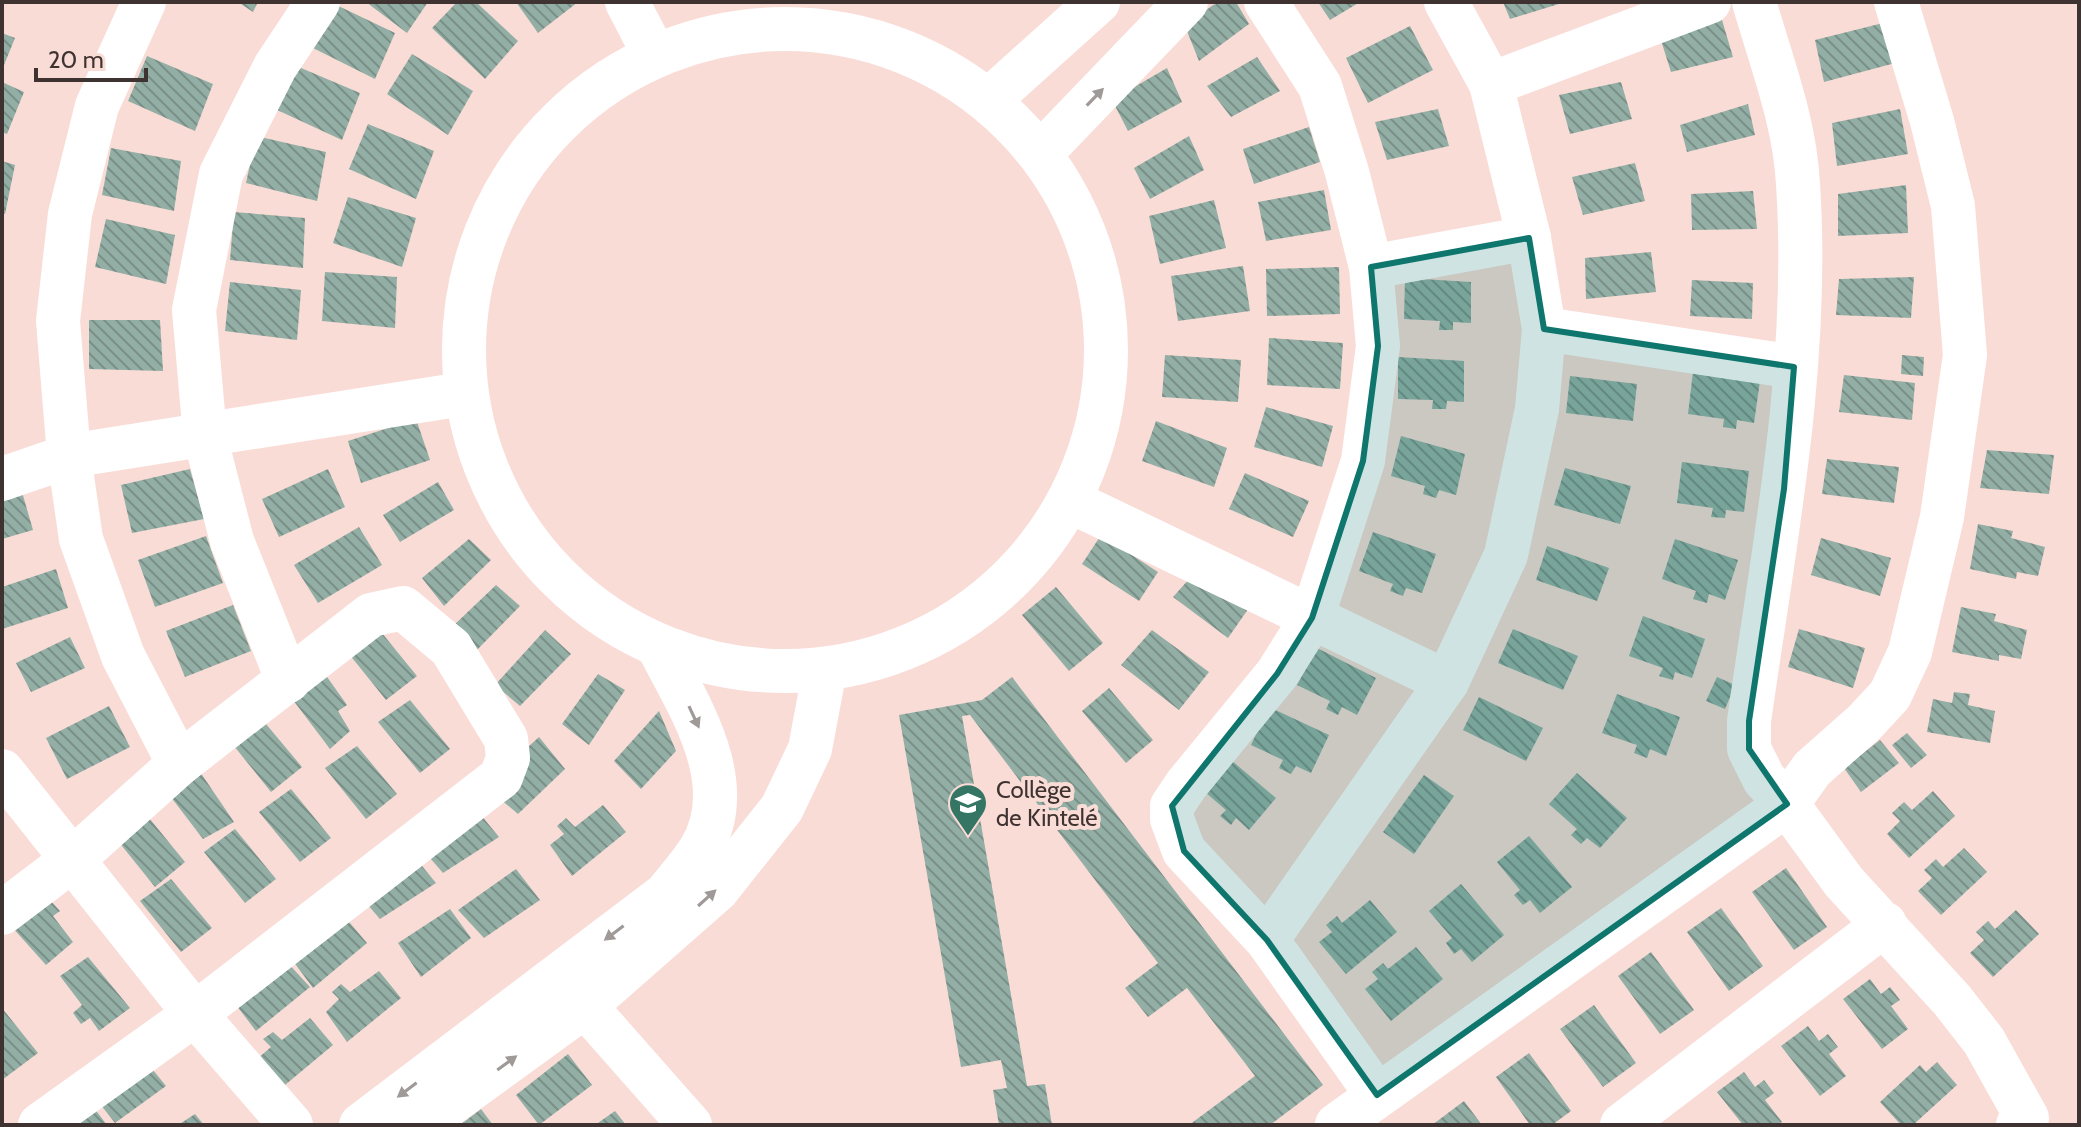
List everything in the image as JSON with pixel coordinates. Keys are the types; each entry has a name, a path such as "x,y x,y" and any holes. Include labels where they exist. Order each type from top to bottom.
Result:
{"street":[{"path":"144,2 97,106 70,214 58,321 69,456 81,539 123,656 179,764"},
{"path":"288,681 232,541 205,436 194,310 221,174 275,67 318,2"},
{"path":"627,2 654,54"},
{"path":"989,100 1098,2"},
{"path":"1041,153 1186,2"},
{"path":"1266,2 1320,86 1347,172 1371,267 1378,346 1363,461 1312,618 1277,674 1186,785 1172,806 1172,819 1184,851 1267,940 1377,1095"},
{"path":"1267,940 1447,682 1506,555 1537,409 1544,329 1529,238 1491,84 1446,2"},
{"path":"1491,84 1709,2"},
{"path":"1754,2 1787,114 1798,182 1800,294 1784,489 1749,721 1749,749 1764,779 1787,804 1844,882 1885,924 1984,1041 2024,1123"},
{"path":"1337,1125 1787,804 1812,769 1890,695 1910,652 1942,517 1965,355 1953,206 1932,121 1896,2"},
{"path":"739,30 828,30 913,54 989,100 1041,153 1086,234 1108,323 1103,415 1072,502 1016,578 939,635 825,669 786,673 721,667 659,648 565,588 497,500 463,394 465,289 501,192 566,110 654,54 739,30"},
{"path":"1371,267 1529,238"},
{"path":"1544,329 1794,367"},
{"path":"2,479 69,456 463,394"},
{"path":"1072,502 1447,682"},
{"path":"2,913 72,860 179,764 371,615 403,608 451,648 506,739 508,758 501,777 195,1014 40,1125"},
{"path":"361,1125 666,894 701,849 714,815 715,776 697,722 659,648"},
{"path":"421,1125 585,1006 717,890 782,808 810,749 825,669"},
{"path":"2,771 195,1014 291,1125"},
{"path":"1622,1125 1885,924"},
{"path":"585,1006 690,1125"}],"highlighted area":[{"path":"1529,238 1544,329 1794,367 1784,489 1749,721 1749,749 1787,804 1377,1095 1267,940 1184,851 1172,806 1277,674 1312,618 1363,461 1378,346 1371,267"}],"building":[{"path":"238,2 258,2 253,12"},
{"path":"330,2 395,33 375,79 309,46"},
{"path":"366,2 428,2 407,33"},
{"path":"457,2 476,2 518,41 485,79 432,28"},
{"path":"516,2 578,2 538,33"},
{"path":"1236,2 1249,24 1199,61 1185,26 1213,5"},
{"path":"1318,2 1360,2 1330,20"},
{"path":"1503,2 1562,2 1562,3 1510,19"},
{"path":"1722,20 1733,57 1671,72 1659,34"},
{"path":"1883,23 1899,62 1824,82 1815,40"},
{"path":"1410,26 1433,70 1368,103 1346,58"},
{"path":"2,33 15,38 2,70"},
{"path":"412,54 473,91 448,135 387,94"},
{"path":"147,56 213,84 195,131 128,101"},
{"path":"1257,57 1280,91 1231,117 1207,86"},
{"path":"294,65 360,93 342,140 275,109"},
{"path":"1167,68 1182,102 1128,131 1112,100"},
{"path":"2,82 24,92 7,134 2,132"},
{"path":"1621,82 1632,119 1570,134 1559,95"},
{"path":"1748,104 1755,135 1687,152 1680,125"},
{"path":"1438,109 1449,146 1387,160 1375,122"},
{"path":"1900,109 1908,154 1837,166 1832,123"},
{"path":"368,124 434,151 416,199 349,169"},
{"path":"1309,127 1320,162 1254,184 1243,149"},
{"path":"256,136 326,152 317,201 246,183"},
{"path":"1189,136 1204,170 1150,199 1134,168"},
{"path":"111,148 181,161 174,211 102,195"},
{"path":"2,161 15,165 5,214 2,213"},
{"path":"1635,163 1645,201 1583,215 1572,177"},
{"path":"1906,185 1908,233 1838,236 1838,194"},
{"path":"1324,190 1331,230 1266,241 1258,202"},
{"path":"1753,191 1757,229 1692,230 1691,194"},
{"path":"348,197 416,218 402,267 333,243"},
{"path":"1214,200 1226,248 1160,264 1149,216"},
{"path":"234,212 305,218 303,268 230,260"},
{"path":"106,219 175,235 166,284 95,267"},
{"path":"1651,252 1656,292 1586,299 1585,258"},
{"path":"1243,266 1250,311 1178,321 1171,276"},
{"path":"1339,267 1340,314 1267,316 1266,269"},
{"path":"325,272 397,277 395,328 322,321"},
{"path":"1914,277 1911,318 1836,315 1839,279"},
{"path":"1405,278 1471,282 1471,323 1453,322 1453,330 1439,330 1440,321 1404,319"},
{"path":"1692,280 1753,283 1752,319 1690,316"},
{"path":"230,282 301,290 297,340 225,331"},
{"path":"89,320 160,320 163,371 89,369"},
{"path":"1269,338 1343,343 1340,389 1267,385"},
{"path":"1165,355 1241,360 1238,402 1162,397"},
{"path":"1902,355 1924,357 1923,376 1901,374"},
{"path":"1398,357 1464,361 1464,402 1447,401 1446,409 1432,409 1433,400 1398,399"},
{"path":"1693,372 1760,381 1754,423 1737,420 1736,429 1723,427 1724,419 1688,414"},
{"path":"1844,375 1915,383 1912,420 1839,412"},
{"path":"1570,376 1637,384 1633,421 1566,413"},
{"path":"1266,407 1333,426 1322,467 1254,447"},
{"path":"416,419 430,460 361,483 348,441"},
{"path":"1156,421 1227,448 1214,487 1142,461"},
{"path":"1401,436 1465,454 1456,495 1439,490 1436,498 1423,494 1425,486 1391,476"},
{"path":"1987,450 2054,455 2049,494 1980,488"},
{"path":"1827,459 1899,467 1894,503 1822,494"},
{"path":"1682,462 1749,471 1744,512 1726,510 1725,518 1711,517 1713,508 1677,503"},
{"path":"1565,468 1631,486 1620,524 1554,505"},
{"path":"190,469 204,519 132,533 121,485"},
{"path":"328,469 345,507 279,537 262,499"},
{"path":"1245,473 1309,501 1293,537 1229,509"},
{"path":"438,482 454,510 400,542 383,515"},
{"path":"22,492 33,530 2,539 2,497"},
{"path":"1978,524 2013,531 2011,538 2045,547 2038,576 2017,572 2016,579 1970,569"},
{"path":"359,527 382,565 318,603 294,565"},
{"path":"1373,532 1436,554 1422,593 1406,588 1403,596 1390,591 1393,584 1359,571"},
{"path":"1101,535 1158,572 1139,601 1082,564"},
{"path":"206,536 223,583 155,607 138,560"},
{"path":"1821,538 1891,558 1880,596 1811,575"},
{"path":"469,539 491,560 444,606 422,578"},
{"path":"1675,539 1738,560 1725,600 1709,594 1707,603 1693,599 1696,591 1662,579"},
{"path":"1547,546 1609,568 1597,601 1536,580"},
{"path":"56,569 68,608 2,629 2,587"},
{"path":"1190,578 1251,605 1228,638 1173,597"},
{"path":"496,585 520,606 474,653 452,627"},
{"path":"1056,587 1103,643 1069,671 1022,615"},
{"path":"233,605 251,651 185,677 166,631"},
{"path":"1961,607 1996,614 1994,621 2027,630 2021,659 1999,655 1999,661 1952,652"},
{"path":"1643,616 1705,639 1692,678 1675,672 1673,680 1659,676 1663,668 1629,656"},
{"path":"377,627 417,676 386,700 345,649"},
{"path":"1513,629 1578,656 1563,690 1498,663"},
{"path":"1799,629 1865,648 1853,688 1788,667"},
{"path":"545,630 571,654 520,706 495,685"},
{"path":"1152,630 1209,672 1179,710 1121,665"},
{"path":"70,637 85,668 31,692 16,663"},
{"path":"1317,648 1376,678 1357,715 1342,707 1338,715 1326,709 1330,701 1297,685"},
{"path":"320,667 347,705 338,711 350,731 330,749 287,692"},
{"path":"598,674 625,690 589,745 562,724"},
{"path":"1012,677 1323,1085 1270,1125 1189,1125 1255,1076 1187,988 1148,1017 1125,988 1158,963 970,715 962,716 1027,1086 1045,1084 1052,1125 999,1125 993,1090 1007,1088 1001,1060 961,1067 899,715 982,700"},
{"path":"1717,677 1735,685 1725,709 1706,701"},
{"path":"1109,688 1153,740 1126,763 1082,711"},
{"path":"1954,692 1970,694 1968,705 1995,711 1990,743 1927,732 1933,699 1952,703"},
{"path":"1617,694 1680,717 1666,756 1650,749 1647,758 1634,753 1637,745 1602,733"},
{"path":"1479,697 1543,728 1526,761 1463,730"},
{"path":"410,700 450,749 420,773 378,722"},
{"path":"109,706 130,747 67,779 46,738"},
{"path":"1269,707 1329,735 1311,773 1296,766 1291,774 1279,768 1283,760 1251,745"},
{"path":"659,711 676,751 641,789 614,761"},
{"path":"261,718 302,767 271,792 230,741"},
{"path":"1907,733 1927,755 1911,768 1892,745"},
{"path":"539,737 565,769 518,814 493,793 515,759"},
{"path":"1880,740 1899,763 1861,792 1844,768"},
{"path":"357,746 397,794 366,819 325,768"},
{"path":"1225,755 1276,798 1249,830 1236,818 1231,825 1220,816 1226,810 1198,786"},
{"path":"196,766 234,822 203,839 164,788"},
{"path":"1577,773 1627,818 1600,848 1587,838 1581,844 1571,835 1577,829 1549,804"},
{"path":"1424,775 1454,796 1414,854 1383,832"},
{"path":"291,789 331,838 300,862 259,812"},
{"path":"1933,791 1955,816 1909,858 1887,834 1900,821 1892,813 1904,802 1912,810"},
{"path":"603,805 626,832 572,876 550,845 564,834 557,826 566,818 575,827"},
{"path":"476,809 499,837 443,873 424,851"},
{"path":"145,813 185,862 155,887 114,836"},
{"path":"235,829 276,879 245,903 204,852"},
{"path":"1529,836 1572,887 1540,913 1530,900 1523,905 1514,895 1520,890 1497,862"},
{"path":"1964,848 1987,872 1941,915 1918,891 1932,878 1924,870 1936,859 1943,867"},
{"path":"413,855 436,883 380,919 361,897"},
{"path":"1786,868 1827,927 1794,950 1752,892"},
{"path":"516,869 540,900 484,938 458,910"},
{"path":"171,879 212,928 181,952 140,901"},
{"path":"1461,884 1504,935 1472,962 1461,949 1454,954 1446,943 1452,938 1429,911"},
{"path":"49,899 60,911 53,916 73,942 46,965 3,917"},
{"path":"1370,900 1397,932 1346,974 1319,942 1332,932 1326,925 1337,916 1342,923"},
{"path":"1721,908 1763,966 1729,991 1687,932"},
{"path":"450,909 471,938 421,977 398,943"},
{"path":"2016,910 2039,934 1993,977 1970,953 1984,940 1976,932 1988,921 1995,929"},
{"path":"344,916 367,943 313,988 290,957"},
{"path":"1416,947 1443,979 1391,1021 1365,989 1378,979 1372,972 1383,963 1388,969"},
{"path":"1651,952 1694,1010 1660,1034 1618,976"},
{"path":"88,957 130,1008 99,1031 90,1018 81,1024 73,1013 82,1005 60,976"},
{"path":"286,961 310,987 256,1031 233,1001"},
{"path":"379,971 401,998 347,1042 326,1012 339,999 332,992 341,984 350,992"},
{"path":"1870,979 1881,994 1890,987 1900,1000 1891,1006 1908,1029 1882,1049 1843,999"},
{"path":"1594,1005 1636,1063 1603,1087 1560,1029"},
{"path":"2,1008 38,1053 2,1080"},
{"path":"310,1018 333,1045 279,1090 257,1059 271,1047 263,1039 273,1032 282,1040"},
{"path":"1808,1026 1819,1041 1828,1034 1838,1047 1829,1054 1846,1076 1820,1096 1781,1046"},
{"path":"1529,1053 1571,1111 1552,1125 1530,1125 1496,1077"},
{"path":"568,1054 592,1085 539,1125 516,1095"},
{"path":"144,1059 166,1086 115,1123 93,1095"},
{"path":"1937,1062 1957,1085 1913,1125 1901,1125 1880,1102 1920,1065 1926,1072"},
{"path":"1744,1072 1755,1087 1764,1080 1774,1093 1765,1100 1782,1122 1778,1125 1743,1125 1717,1092"},
{"path":"88,1100 107,1125 50,1125"},
{"path":"1464,1101 1482,1125 1432,1125"},
{"path":"481,1109 493,1125 460,1125"},
{"path":"615,1111 626,1125 595,1125"},
{"path":"195,1114 204,1125 178,1125"}],"place":[{"name":"Collège de Kintelé","path":"968,837"}]}
